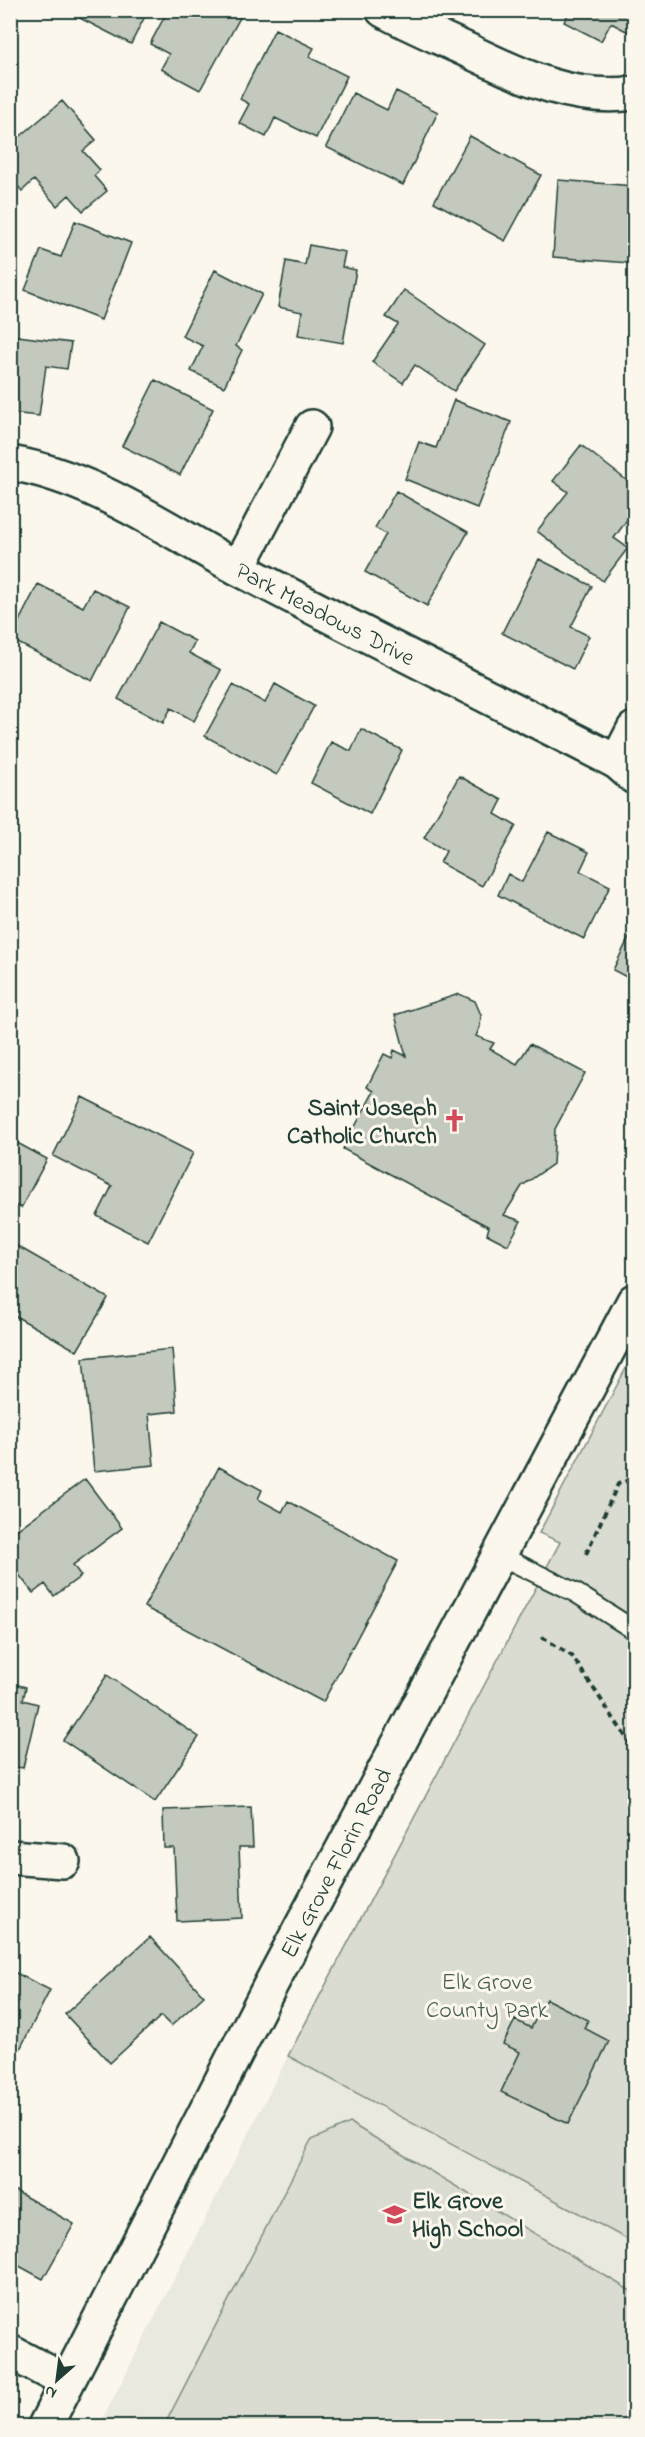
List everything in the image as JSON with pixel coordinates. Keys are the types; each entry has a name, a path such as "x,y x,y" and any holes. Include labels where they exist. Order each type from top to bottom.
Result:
{"street":[{"path":"383,10 522,76 559,88 596,96 634,93"},
{"path":"237,568 312,427"},
{"name":"Park Meadows Drive","path":"10,463 68,477 101,493 237,568 626,770"},
{"path":"626,770 634,729"},
{"name":"Elk Grove Florin Road","path":"45,2427 275,1976 634,1301"},
{"path":"10,1857 63,1862"},
{"path":"10,2352 67,2382"}],"lane":[{"path":"499,1555 568,1589 634,1629"}],"path":[{"path":"586,1554 618,1484 634,1478"},
{"path":"542,1637 572,1656 634,1749"}],"shaded area":[{"name":"Elk Grove High School","path":"288,2056 634,2243 634,2426 99,2426"}],"green space":[{"name":"Elk Grove County Park","path":"634,1353 634,2243 288,2056 560,1542 539,1533"},
{"name":"Elk Grove High School","path":"350,2123 634,2293 634,2426 164,2426 311,2140"}],"building":[{"path":"64,10 148,10 131,44"},
{"path":"168,10 185,10 190,13 192,10 236,10 242,14 200,90 161,69 169,54 150,44"},
{"path":"570,10 634,10 634,35 611,23 601,41 564,22"},
{"path":"275,29 314,48 309,57 347,76 316,138 275,118 266,137 239,123 249,104 240,99"},
{"path":"396,91 438,112 403,185 326,147 353,93 387,110"},
{"path":"62,101 96,140 83,151 100,170 94,176 107,191 83,211 69,195 57,206 34,180 22,191 10,177 10,145"},
{"path":"470,136 541,175 505,241 434,202"},
{"path":"558,180 634,186 629,263 553,257"},
{"path":"75,221 131,243 101,320 25,290 41,250 61,257"},
{"path":"309,245 345,252 342,267 356,270 343,343 298,335 302,312 278,307 286,261 305,265"},
{"path":"215,270 262,294 236,346 242,350 224,387 191,371 203,346 182,336"},
{"path":"404,290 485,345 454,391 415,365 403,383 372,362 398,324 386,317"},
{"path":"10,335 71,343 67,369 46,366 39,416 10,413"},
{"path":"155,380 213,409 180,475 122,446"},
{"path":"454,400 511,422 477,508 405,479 419,442 436,448"},
{"path":"581,445 634,486 634,510 614,538 628,548 603,581 537,531 568,492 553,481"},
{"path":"396,491 468,532 427,606 365,572 386,534 375,528"},
{"path":"539,559 592,586 571,627 589,636 573,669 502,633"},
{"path":"38,584 83,607 93,589 130,607 92,681 10,639"},
{"path":"159,622 195,641 189,653 221,670 194,721 171,708 163,723 118,699"},
{"path":"275,684 314,706 277,775 205,736 233,685 265,703"},
{"path":"361,729 402,750 370,814 311,783 331,742 351,751"},
{"path":"459,776 502,800 495,814 516,826 482,886 440,863 446,851 424,838"},
{"path":"548,832 589,852 580,871 610,886 584,939 498,895 508,874 522,882"},
{"path":"634,927 634,981 613,970"},
{"path":"634,983 634,998 629,995"},
{"path":"459,994 475,1001 481,1015 480,1027 476,1036 494,1043 490,1049 517,1064 530,1044 585,1073 555,1129 553,1164 522,1186 504,1215 521,1221 508,1245 487,1234 489,1227 343,1149 374,1091 367,1087 384,1054 392,1058 394,1050 406,1056 395,1015"},
{"path":"82,1097 193,1153 148,1242 97,1216 112,1186 53,1156"},
{"path":"10,1139 47,1159 21,1208 10,1203"},
{"path":"10,1242 108,1298 77,1351 10,1313"},
{"path":"172,1349 177,1411 149,1414 154,1465 94,1471 83,1358"},
{"path":"219,1467 262,1490 258,1499 282,1512 288,1501 398,1561 323,1702 144,1607"},
{"path":"85,1479 122,1528 73,1565 81,1576 54,1596 45,1584 33,1593 10,1563 10,1535"},
{"path":"107,1675 199,1737 155,1802 63,1740"},
{"path":"10,1683 26,1687 23,1700 38,1704 23,1768 10,1766"},
{"path":"251,1807 253,1847 239,1847 242,1918 177,1921 174,1848 164,1848 163,1810"},
{"path":"150,1937 204,1996 171,2026 161,2016 110,2063 65,2014"},
{"path":"10,1970 50,1990 20,2049 10,2044"},
{"path":"546,1999 588,2020 584,2028 609,2041 568,2124 501,2092 520,2052 503,2044 515,2020 531,2028"},
{"path":"10,2188 74,2224 43,2279 10,2261"}],"place":[{"name":"Saint Joseph Catholic Church","path":"455,1121"},
{"name":"Elk Grove High School","path":"394,2214"}]}
